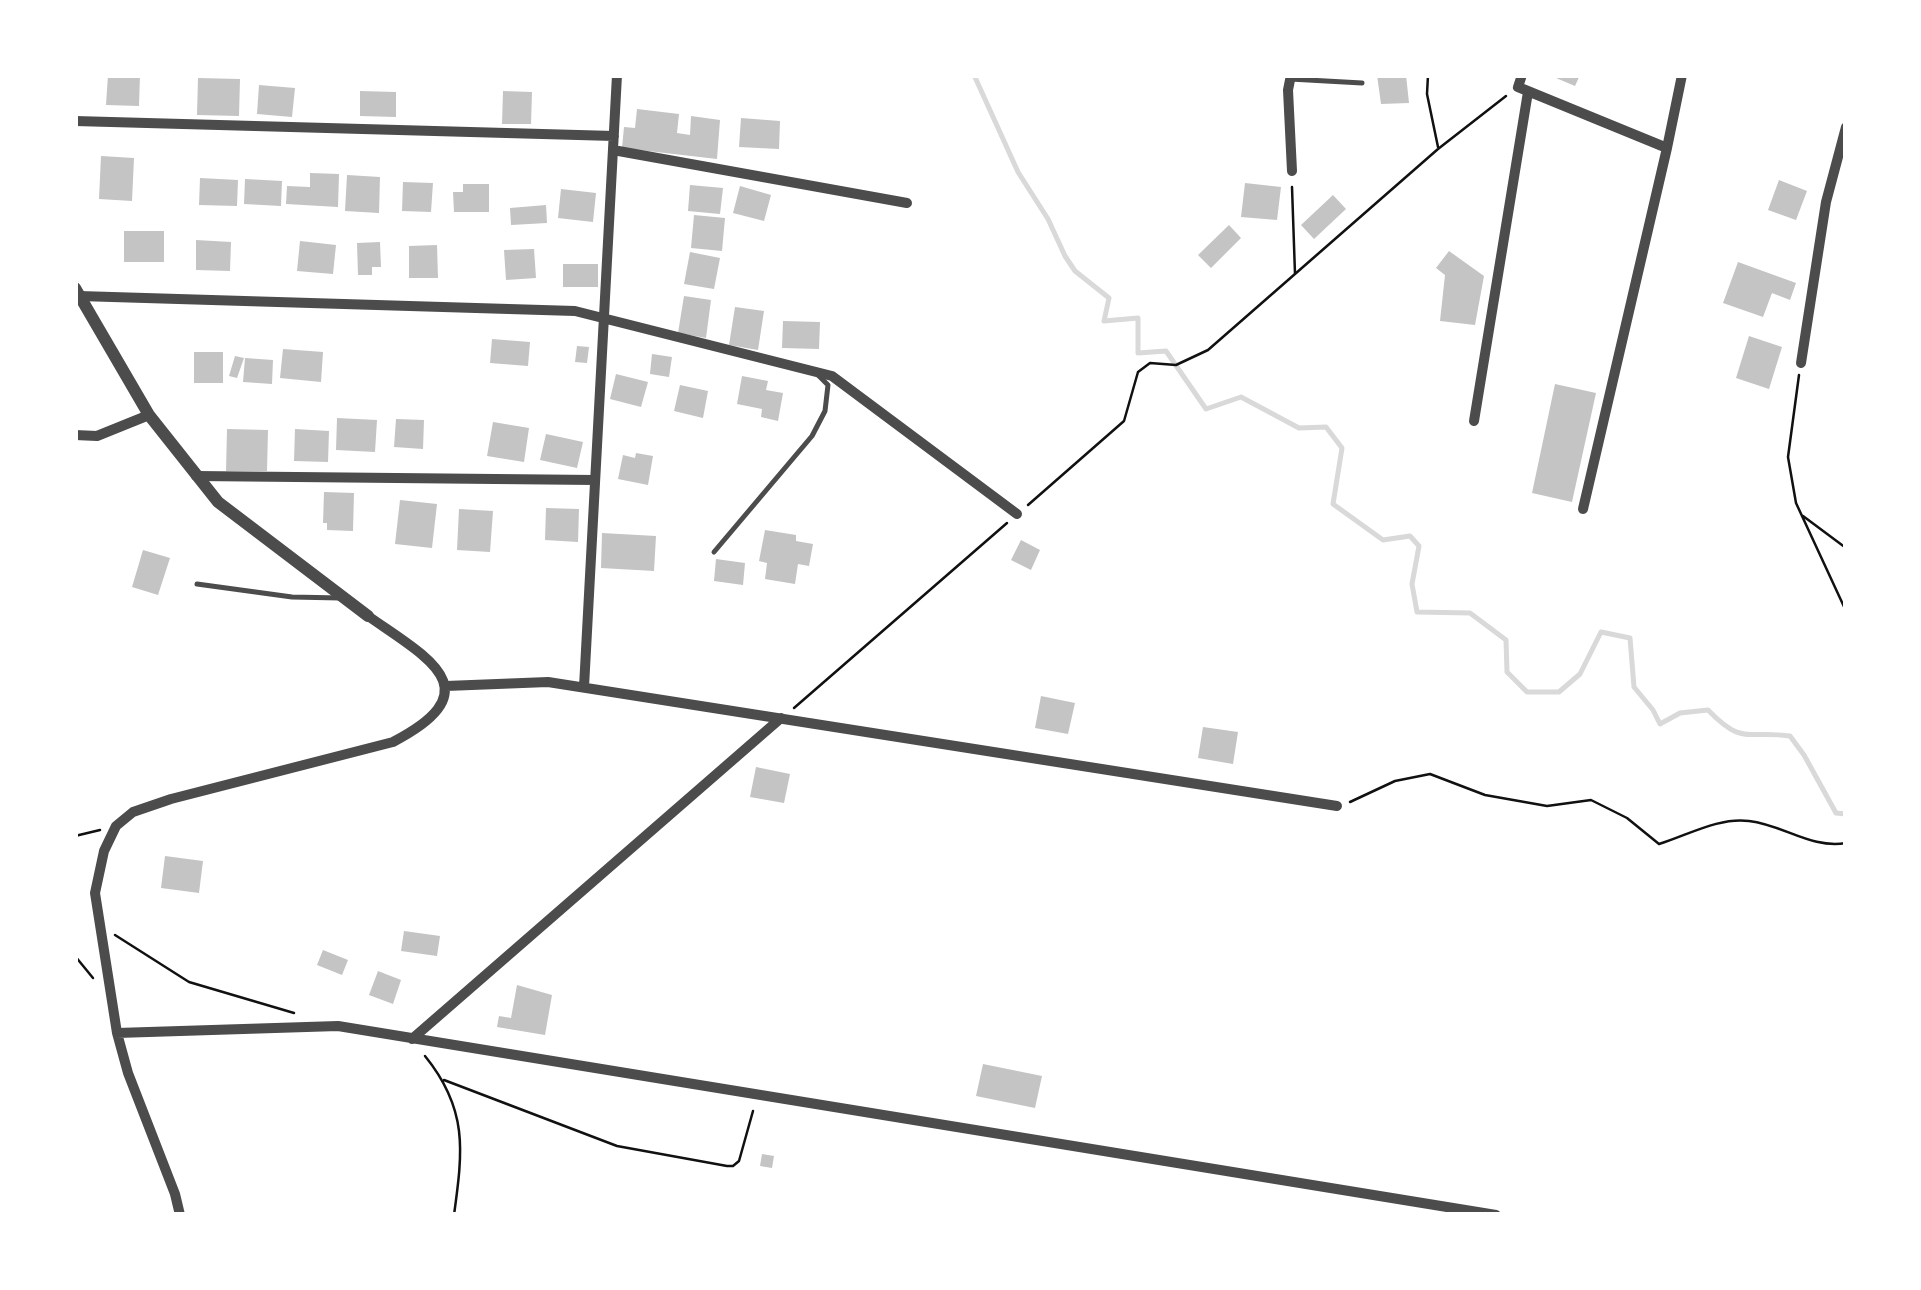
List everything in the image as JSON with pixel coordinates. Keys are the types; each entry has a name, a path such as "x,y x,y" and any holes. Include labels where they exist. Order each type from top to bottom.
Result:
{"street":[{"path":"584,688 617,75"},
{"path":"1474,421 1522,75"},
{"path":"1583,509 1682,75"},
{"path":"1290,77 1292,171"},
{"path":"1523,89 1667,148"},
{"path":"75,121 614,136"},
{"path":"1801,363 1826,202 1846,126"},
{"path":"613,150 907,204"},
{"path":"77,292 575,311 832,376 1017,514"},
{"path":"77,292 149,415 218,502 436,665 446,686 436,712 424,726 393,742 171,799 133,812 116,826 95,893 117,1033 180,1215"},
{"path":"75,435 96,436 149,415"},
{"path":"196,476 595,480"},
{"path":"446,686 548,682 1336,806"},
{"path":"412,1038 781,718"},
{"path":"117,1033 338,1026 1496,1215"}],"lane":[{"path":"1290,77 1362,83"},
{"path":"714,552 812,436 825,411 828,385 811,368"},
{"path":"197,584 326,600 343,597"}],"path":[{"path":"1428,75 1427,94 1438,149"},
{"path":"781,718 1124,421 1138,372 1150,363 1176,366 1208,350 1438,149 1523,89"},
{"path":"1292,171 1295,275"},
{"path":"1801,363 1788,457 1796,503 1846,611"},
{"path":"1802,516 1846,548"},
{"path":"1336,806 1362,799 1395,781 1430,774 1485,796 1547,806 1592,800 1627,818 1660,844 1727,820 1766,824 1826,847 1846,843"},
{"path":"75,836 116,826"},
{"path":"100,922 131,947 189,982 302,1016"},
{"path":"412,1038 444,1080 456,1105 462,1163 454,1215"},
{"path":"444,1080 617,1146 733,1166 740,1161 758,1095"}],"building":[{"path":"108,75 140,75 139,106 106,105"},
{"path":"1377,75 1406,75 1409,103 1381,104"},
{"path":"1580,75 1575,86 1556,78"},
{"path":"198,78 240,79 239,116 197,115"},
{"path":"259,85 295,88 292,117 257,114"},
{"path":"360,91 396,92 396,117 360,116"},
{"path":"503,91 532,92 531,124 502,124"},
{"path":"637,109 679,114 677,133 690,135 691,116 720,120 717,159 622,148 624,127 635,128"},
{"path":"741,118 780,121 779,149 739,147"},
{"path":"101,156 134,158 132,201 99,199"},
{"path":"310,173 339,174 338,207 286,204 287,186 310,187"},
{"path":"347,175 380,177 379,213 345,211"},
{"path":"200,178 238,180 237,206 199,205"},
{"path":"245,179 282,181 281,206 244,204"},
{"path":"1779,180 1807,191 1796,220 1768,210"},
{"path":"403,182 433,183 431,212 402,211"},
{"path":"1245,183 1281,187 1277,220 1241,217"},
{"path":"463,184 489,184 489,212 454,212 453,192 463,192"},
{"path":"690,185 723,188 720,214 688,211"},
{"path":"740,186 771,195 764,221 733,213"},
{"path":"561,189 596,193 593,222 558,218"},
{"path":"1333,195 1346,209 1314,239 1301,225"},
{"path":"546,205 547,223 511,225 510,208"},
{"path":"694,215 725,218 722,251 691,248"},
{"path":"1229,225 1241,238 1211,268 1198,255"},
{"path":"124,231 164,231 164,262 124,262"},
{"path":"196,240 231,242 230,271 196,270"},
{"path":"300,241 336,245 333,274 297,271"},
{"path":"380,242 381,267 372,267 372,275 358,275 357,243"},
{"path":"437,245 438,278 409,278 409,246"},
{"path":"534,249 536,278 506,280 504,250"},
{"path":"1449,251 1484,276 1475,325 1440,321 1445,275 1436,268"},
{"path":"690,252 720,258 714,289 684,284"},
{"path":"1738,262 1796,283 1790,300 1772,293 1763,317 1723,303"},
{"path":"563,264 598,264 598,287 563,287"},
{"path":"684,296 711,300 706,338 678,333"},
{"path":"735,307 764,311 758,350 729,345"},
{"path":"783,321 820,322 819,349 782,348"},
{"path":"1749,336 1782,347 1769,389 1736,378"},
{"path":"492,339 530,342 528,366 490,363"},
{"path":"577,346 589,347 587,363 575,362"},
{"path":"283,349 323,352 321,382 280,378"},
{"path":"194,352 223,352 223,383 194,383"},
{"path":"652,354 672,357 669,377 650,374"},
{"path":"235,356 244,358 237,378 229,376"},
{"path":"245,358 273,360 272,384 243,382"},
{"path":"616,374 648,382 641,407 610,399"},
{"path":"742,376 768,381 766,390 783,393 778,421 761,417 762,409 737,404"},
{"path":"1555,384 1596,393 1572,502 1532,493"},
{"path":"680,385 708,391 703,418 674,411"},
{"path":"337,418 377,420 375,452 336,450"},
{"path":"396,419 424,420 423,449 394,447"},
{"path":"493,422 529,428 524,462 487,456"},
{"path":"227,429 268,430 267,471 226,471"},
{"path":"295,429 329,431 328,462 294,461"},
{"path":"546,434 583,442 577,468 540,460"},
{"path":"636,453 653,456 648,485 618,479 623,455 635,458"},
{"path":"324,492 354,493 353,531 327,530 327,523 323,523"},
{"path":"400,500 437,504 432,548 395,544"},
{"path":"546,508 579,509 578,542 545,540"},
{"path":"459,509 493,511 490,552 457,550"},
{"path":"765,530 796,535 796,541 813,544 809,566 798,564 795,584 765,579 767,563 759,561"},
{"path":"602,533 656,536 654,571 601,568"},
{"path":"1021,540 1040,550 1031,570 1011,560"},
{"path":"143,550 170,558 158,595 132,587"},
{"path":"716,559 745,563 743,585 714,581"},
{"path":"1041,696 1075,703 1068,734 1035,728"},
{"path":"1203,727 1238,732 1233,764 1198,758"},
{"path":"756,767 790,774 784,803 750,797"},
{"path":"165,856 203,861 199,893 161,888"},
{"path":"404,931 440,936 437,956 401,951"},
{"path":"323,950 348,960 342,975 317,965"},
{"path":"378,971 401,980 393,1004 369,995"},
{"path":"517,985 552,995 545,1035 497,1027 499,1016 511,1018"},
{"path":"983,1064 1042,1076 1035,1108 976,1096"},
{"path":"762,1154 774,1156 772,1168 760,1166"}],"waterway":[{"path":"974,75 1018,172 1048,219 1065,256 1075,271 1109,298 1104,321 1138,318 1138,353 1166,351 1206,409 1241,397 1299,428 1326,427 1342,448 1333,504 1383,540 1410,536 1419,546 1412,584 1417,612 1470,613 1506,640 1507,672 1527,692 1559,692 1580,674 1601,632 1630,638 1634,687 1660,724 1680,713 1708,710 1738,732 1790,736 1836,813 1846,814"}]}
